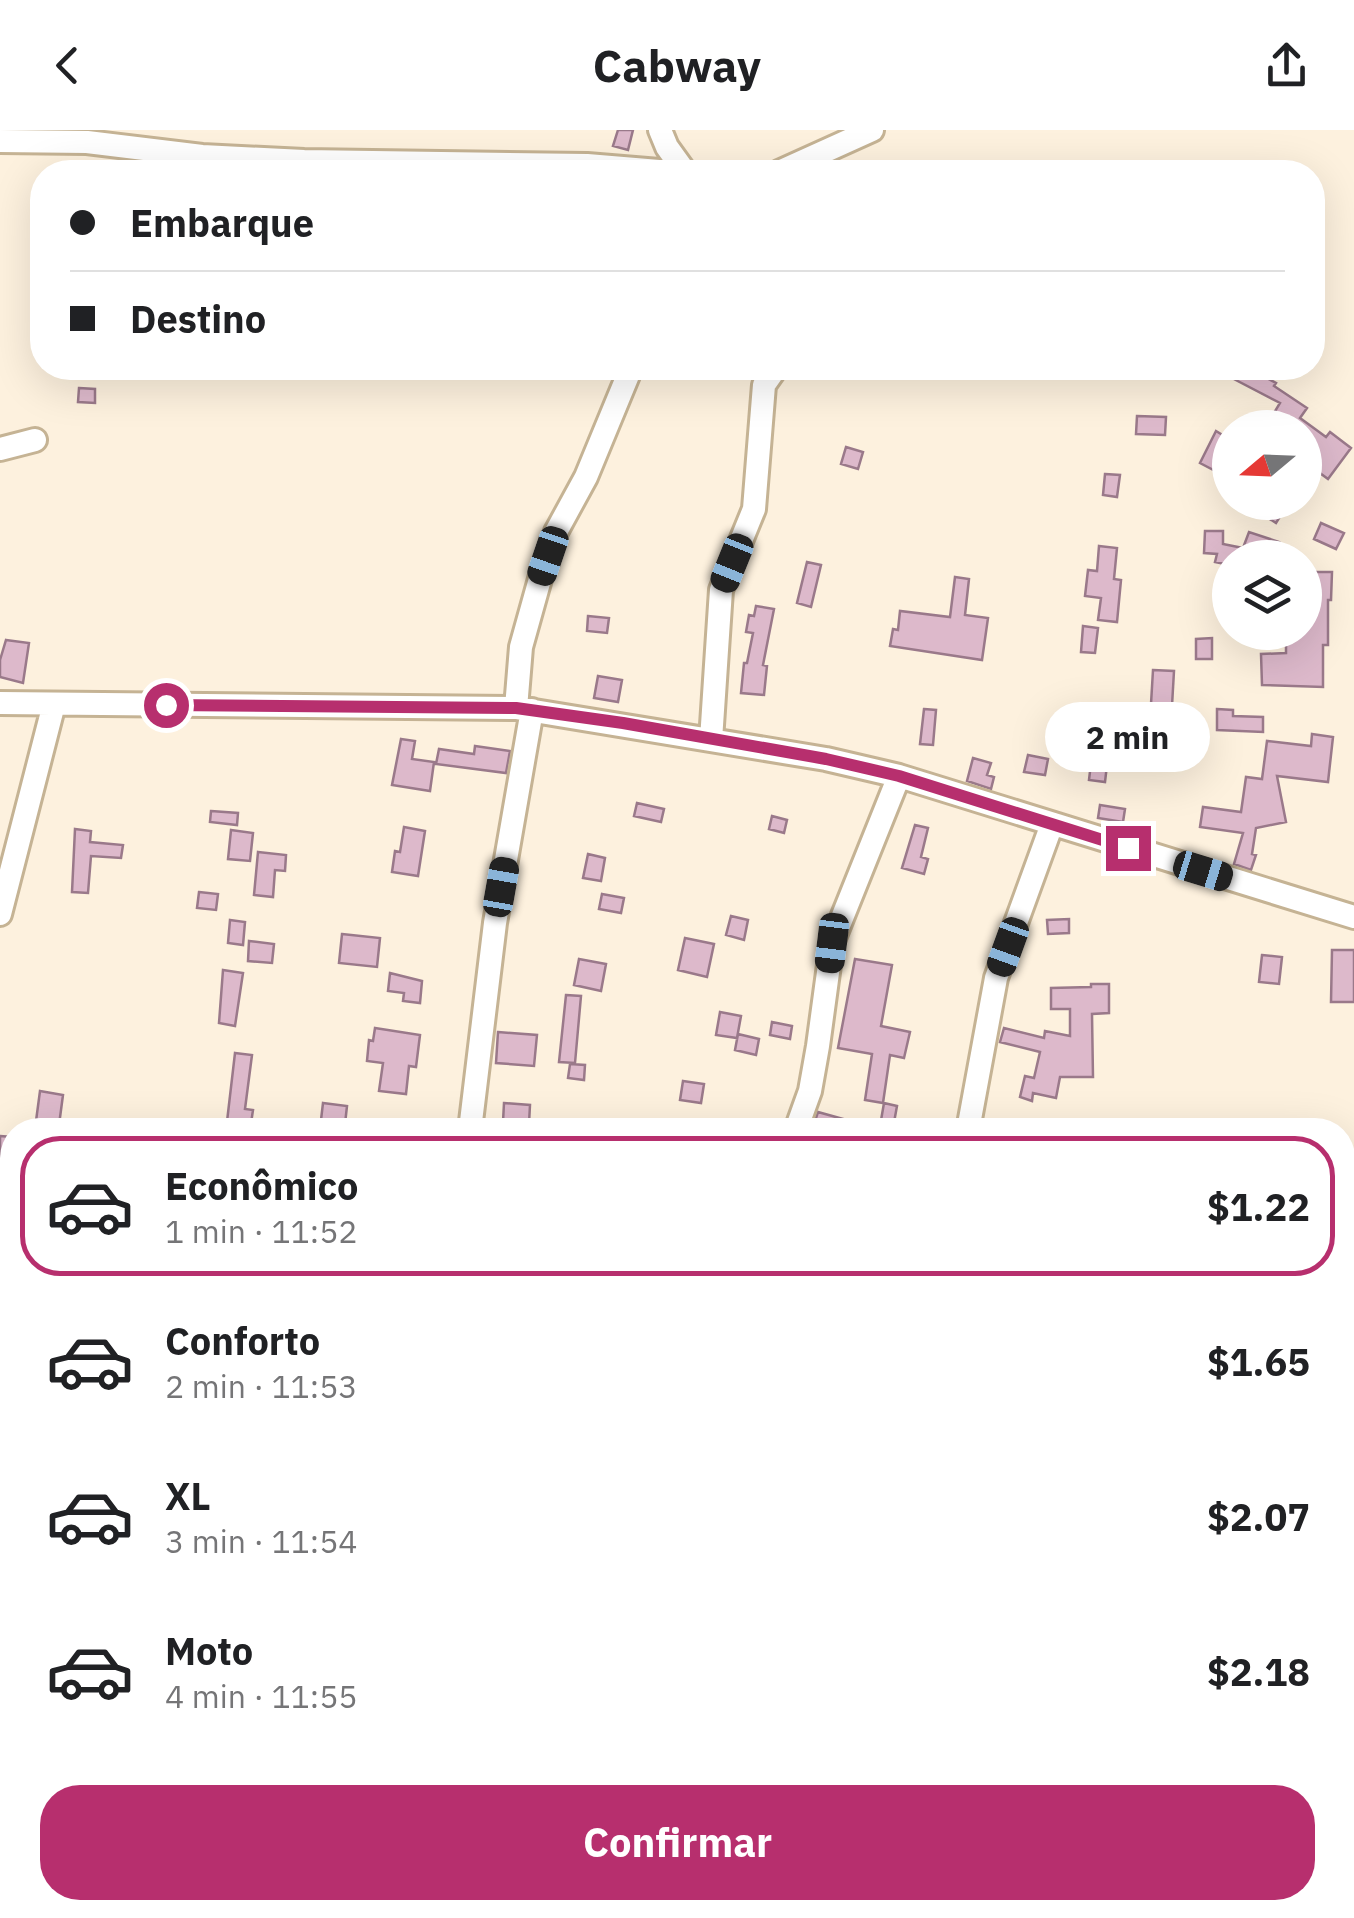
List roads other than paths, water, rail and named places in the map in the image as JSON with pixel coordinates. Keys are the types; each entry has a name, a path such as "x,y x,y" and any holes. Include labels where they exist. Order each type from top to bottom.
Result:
{"street":[{"path":"660,130 676,160"},
{"path":"806,160 872,130"},
{"path":"11,137 202,156 287,160"},
{"path":"471,1118 524,709 521,648 556,532 586,477 626,380"},
{"path":"711,740 721,590 754,509 768,380"},
{"path":"0,449 35,440"},
{"path":"0,703 524,709 826,759 899,776 1354,917"},
{"path":"0,914 54,704"},
{"path":"800,1118 810,1091 832,943 899,776"},
{"path":"970,1118 996,978 1052,824"}]}
